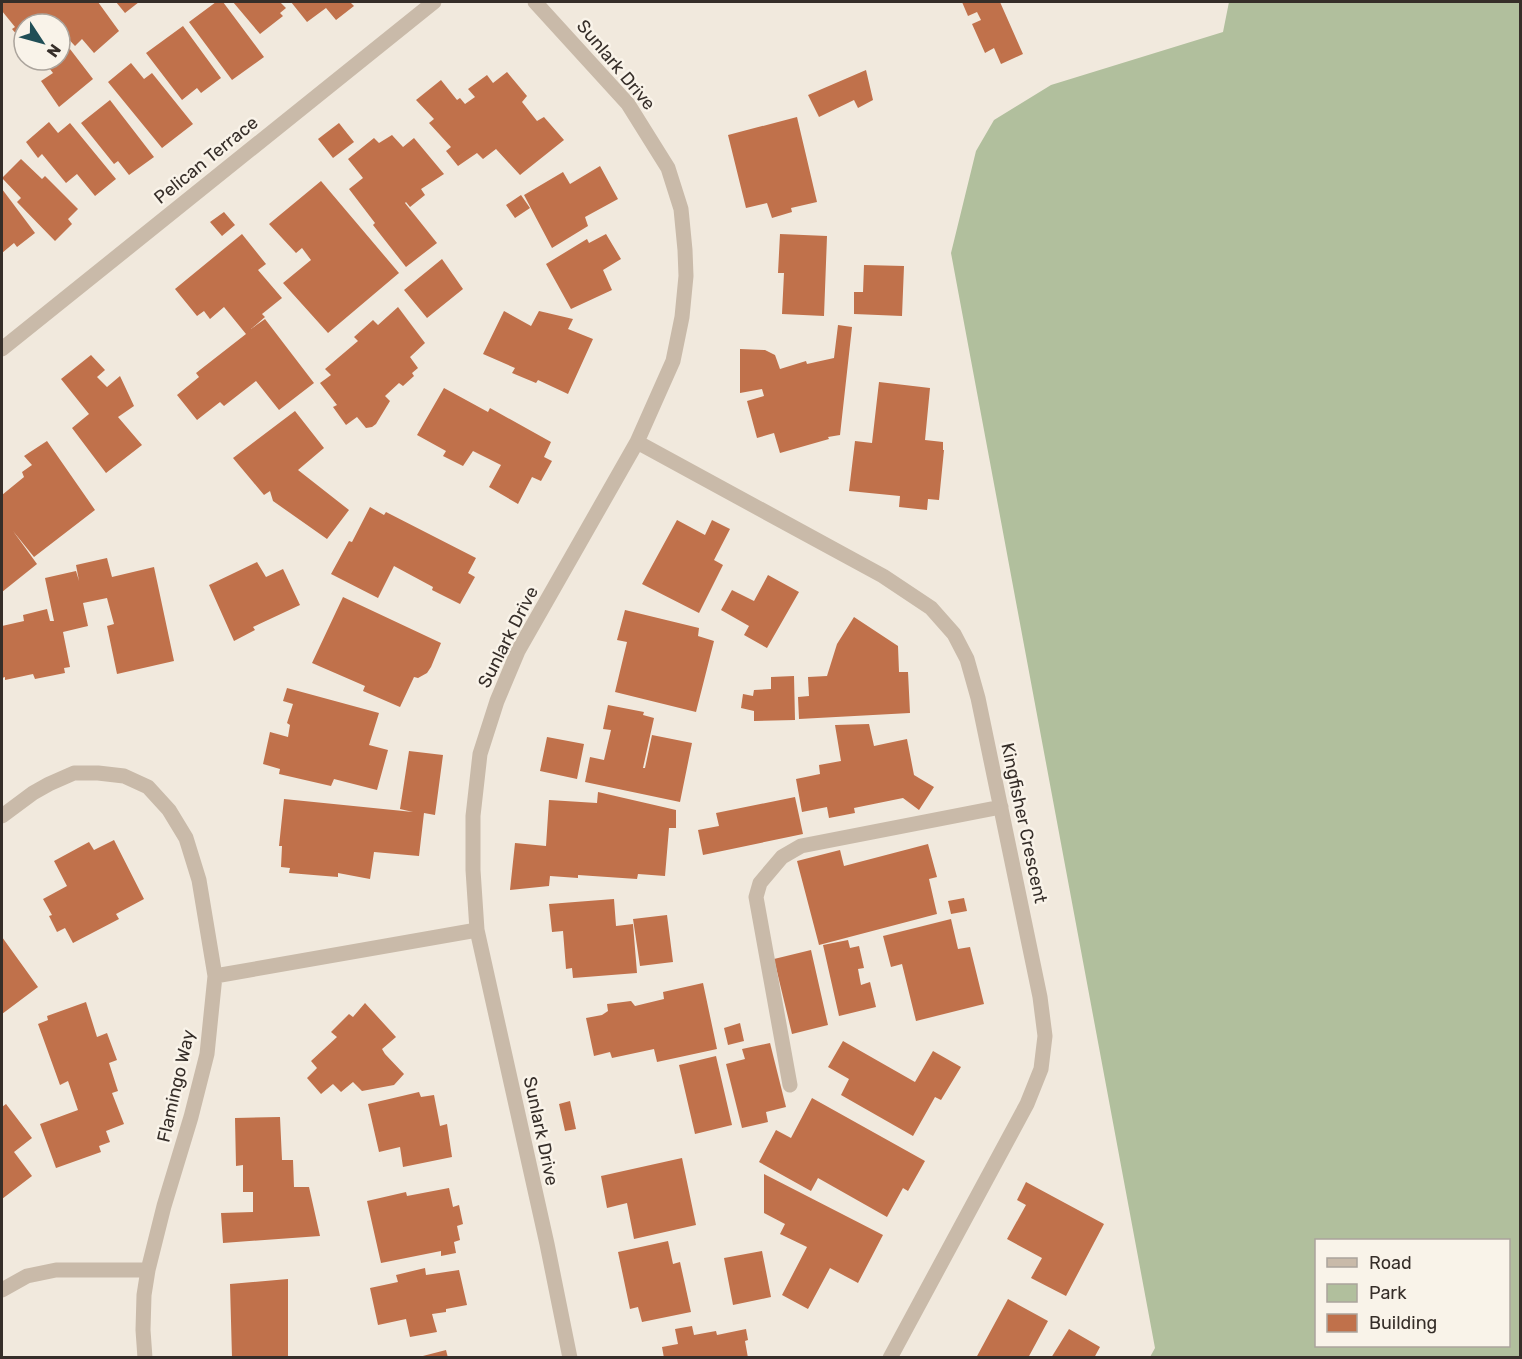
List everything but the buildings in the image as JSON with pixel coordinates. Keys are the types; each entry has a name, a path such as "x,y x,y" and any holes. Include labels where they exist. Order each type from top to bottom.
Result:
{"street":[{"name":"Pelican Terrace","path":"2,349 434,2"},
{"name":"Sunlark Drive","path":"535,2 628,104 668,168 681,209 686,276 682,317 673,361 637,442 518,651 497,701 480,754 473,816 473,870 477,930 570,1358"},
{"name":"Kingfisher Crescent","path":"637,442 883,576 931,608 954,634 967,658 978,698 1001,807 1040,997 1045,1036 1041,1069 1027,1104 890,1358"},
{"name":"Flamingo Way","path":"2,816 33,793 74,773 124,776 148,787 169,810 186,838 199,880 215,976 207,1054 148,1270 142,1330 145,1358"},
{"path":"790,1085 756,897 760,883 782,857 801,846 1001,807"},
{"path":"215,976 477,930"},
{"path":"2,1290 27,1276 56,1270 148,1270"}],"green space":[{"path":"1229,2 1520,2 1520,1357 1150,1357 1155,1348 951,253 976,151 994,120 1051,85 1223,32"}]}
